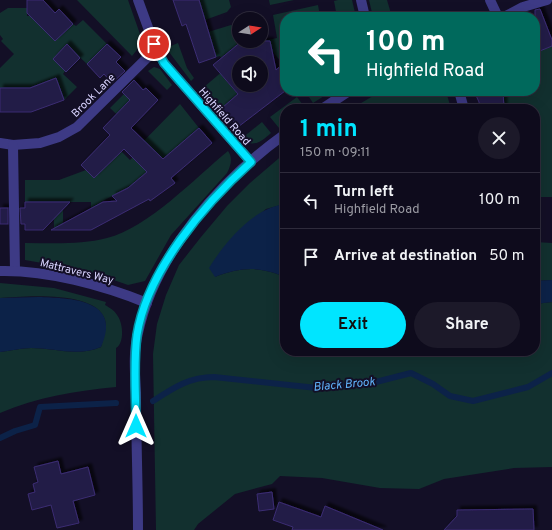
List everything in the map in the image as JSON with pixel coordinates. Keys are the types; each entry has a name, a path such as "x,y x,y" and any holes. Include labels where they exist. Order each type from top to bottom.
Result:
{"street":[{"name":"Highfield Road","path":"138,0 156,49 164,63 251,162"},
{"path":"361,0 364,12"},
{"path":"490,0 496,12"},
{"path":"514,12 523,7 547,0"},
{"name":"Brook Lane","path":"0,143 13,145 40,143 59,137 77,127 156,49"},
{"path":"330,104 342,96"},
{"path":"138,530 135,365 137,333 147,303 160,272 186,231 214,198 251,162 280,138"},
{"path":"13,145 15,271"},
{"name":"Mattravers Way","path":"0,271 38,272 83,282 147,303"}],"green space":[{"path":"77,0 128,0 141,37 140,46 132,56"},
{"path":"199,0 229,0 231,7 227,12 205,20"},
{"path":"269,0 294,0 270,5"},
{"path":"352,0 355,12 336,12 334,1"},
{"path":"369,0 387,0 391,12 372,12"},
{"path":"318,5 319,12 286,12"},
{"path":"8,8 27,8 27,16 38,16 41,27 55,41 73,24 76,26 83,20 107,44 87,64 67,45 53,59 65,71 63,74 77,87 64,100 56,78 32,87 39,107 27,88 0,88 0,68 14,54 1,41 3,39 0,35 0,13"},
{"path":"280,13 280,60 268,46 268,40 277,38 273,15"},
{"path":"231,25 232,48 233,48 221,58 220,56 216,57 208,32"},
{"path":"178,43 187,68 194,78 191,81 166,48"},
{"path":"552,46 552,197 541,197 540,104 504,104 503,96 540,96 540,51"},
{"path":"239,48 265,48 263,56 241,56 243,54"},
{"path":"232,63 232,68 222,76 232,87 232,92 236,92 238,94 222,108 204,87"},
{"path":"154,67 160,69 172,85 167,90 148,71"},
{"path":"124,94 144,114 131,128 110,108"},
{"path":"308,96 324,96 313,103"},
{"path":"373,96 447,96 450,104 359,104"},
{"path":"297,97 302,104 288,104"},
{"path":"180,104 199,128 176,148 187,162 174,150 135,182 147,198 136,203 127,188 101,202 110,218 91,228 91,202 63,202 63,230 54,230 54,202 25,202 25,180 59,180 86,170 94,178 121,151 130,160 133,157 130,155"},
{"path":"280,110 280,127 279,128 270,117"},
{"path":"262,122 271,133 257,143 245,142 241,139"},
{"path":"228,151 231,156 231,162 227,173 171,235 145,281 128,285 88,271 25,260 25,243 87,242 107,238 139,224 170,201"},
{"path":"280,157 280,205 266,209 234,236 215,277 233,271 250,269 267,271 280,275 280,356 540,356 540,303 552,302 552,467 514,468 444,479 419,489 380,488 322,478 280,476 272,484 235,494 198,524 194,530 156,530 153,354 157,324 166,295 179,265 227,206 250,183"},
{"path":"540,242 552,243 552,280 540,281"},
{"path":"0,283 54,288 106,302 105,305 116,313 122,327 121,342 116,348 116,387 86,390 42,399 14,407 0,413 0,352 23,348 40,348 75,352 92,350 101,347 106,326 105,320 99,310 89,304 75,299 58,297 25,296 0,298"}],"water":[{"path":"280,205 280,275 267,271 250,269 233,271 215,277 209,268 232,237 251,219 273,207"},
{"path":"552,280 552,302 540,303 540,281"},
{"path":"0,298 64,298 90,304 99,310 105,319 106,331 101,347 92,350 75,352 40,348 23,348 0,352"}],"building":[{"path":"27,0 43,0 55,13 59,9 73,24 55,41 27,13"},
{"path":"173,0 199,0 216,57 199,63 186,24 182,26"},
{"path":"540,9 552,40 552,46 540,51 540,12 535,12 535,10"},
{"path":"268,41 270,41 276,70 280,66 280,95 238,127 222,108 238,94 236,92 268,92 268,56 232,56 232,87 213,65 234,48 268,48"},
{"path":"67,44 80,58 66,72 53,59"},
{"path":"107,44 121,57 116,62 125,71 112,83 104,74 100,78 87,64"},
{"path":"56,78 64,100 31,112 0,112 0,88 30,88"},
{"path":"134,80 143,90 146,88 158,100 131,128 163,159 199,128 212,143 171,178 175,183 150,201 149,199 91,230 51,230 103,202 117,201 112,196 128,188 147,172 124,149 94,178 81,165 110,135 103,128 130,100 122,92"},
{"path":"476,96 503,96 504,104 479,104"},
{"path":"25,202 70,202 43,230 25,230 25,224 21,224 20,208 25,208"},
{"path":"0,208 8,208 8,224 0,224"},
{"path":"58,461 61,474 88,467 95,495 73,501 79,523 57,528 51,505 32,510 28,494 35,492 33,484 38,482 34,467"},
{"path":"272,492 274,509 259,511 257,494"},
{"path":"279,502 321,517 325,506 383,530 292,530 293,527 273,520"},
{"path":"533,509 534,530 444,530 457,516 457,510"}],"waterway":[{"name":"Black Brook","path":"153,401 182,384 205,377 317,388 368,384 411,373 433,384 450,396 473,401 528,387 552,373"},
{"name":"Black Brook","path":"0,438 15,431 35,425 40,407 116,403"}],"route":[{"path":"136,426 136,344 137,333 145,306 160,272 186,231 229,181 251,162 245,157 164,63 154,44"}]}
